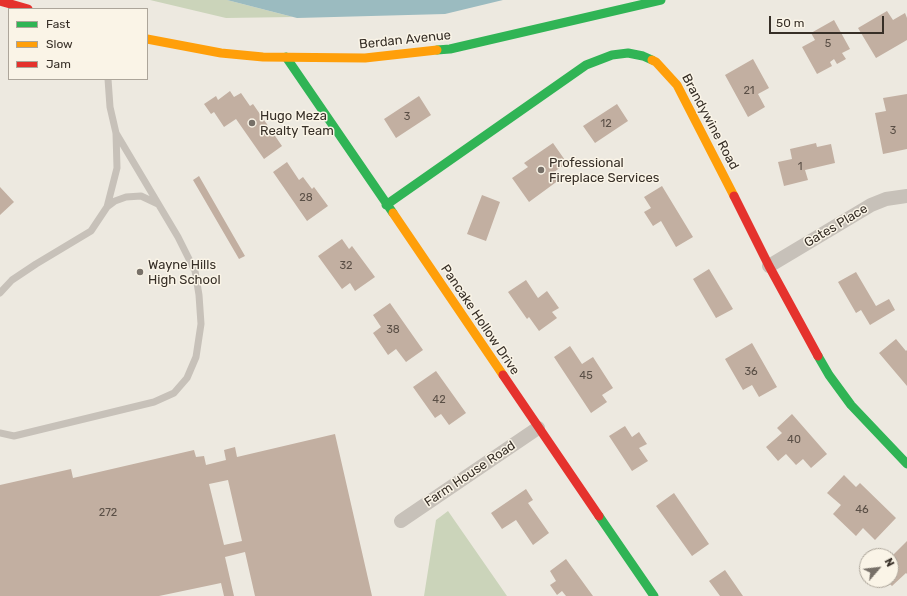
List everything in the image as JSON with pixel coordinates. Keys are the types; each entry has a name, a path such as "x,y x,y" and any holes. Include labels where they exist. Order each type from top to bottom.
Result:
{"street":[{"name":"Berdan Avenue","path":"148,39 221,53 286,57 365,58 450,49 661,0"},
{"path":"0,1 24,8"},
{"name":"Brandywine Road","path":"386,204 586,65 612,55 628,53 643,56 656,62 678,84 769,266 829,375 851,405 907,464"},
{"name":"Pancake Hollow Drive","path":"286,57 654,596"},
{"name":"Gates Place","path":"769,266 871,205 886,199 907,196"},
{"name":"Farm House Road","path":"402,520 538,428"}],"lane":[{"path":"0,293 12,280 92,231 107,208 117,168 116,133 110,107 108,80"},
{"path":"0,433 14,436 20,435 154,402 174,393 187,378 196,357 200,324 200,295 195,271 178,237 116,133"},
{"path":"107,208 126,197 141,196 158,204"}],"green space":[{"path":"150,0 227,0 293,17 226,18"},
{"path":"448,511 507,596 424,596 436,520"}],"water":[{"path":"227,0 503,0 445,14 297,18"}],"building":[{"path":"887,11 893,20 905,13 907,18 907,40 876,58 858,28"},
{"path":"834,20 850,49 842,53 846,59 837,64 834,59 830,62 832,66 817,74 802,47 815,40 811,33"},
{"path":"753,59 769,88 758,94 765,107 748,117 725,75"},
{"name":"Hugo Meza Realty Team","path":"230,91 234,97 241,93 250,106 253,104 282,146 264,159 236,119 224,127 214,112 211,114 204,104 216,96 218,100"},
{"path":"907,94 907,149 883,154 875,113 886,111 883,98"},
{"path":"419,96 431,115 396,138 384,119"},
{"path":"617,104 628,121 595,143 583,126"},
{"name":"Professional Fireplace Services","path":"553,143 567,163 554,172 559,180 529,202 512,178 528,167 524,163"},
{"path":"816,143 817,147 831,144 835,163 805,170 808,180 784,186 778,162 792,159 790,149"},
{"path":"287,162 299,180 303,177 312,189 314,187 328,206 307,221 273,172"},
{"path":"199,176 245,256 239,259 193,180"},
{"path":"662,186 693,237 676,247 661,221 653,226 644,212 651,208 644,197"},
{"path":"0,187 14,202 0,215"},
{"path":"482,195 500,202 486,241 467,234"},
{"path":"342,239 349,249 352,246 375,277 355,291 350,283 342,289 318,256"},
{"path":"709,269 733,309 716,318 693,279"},
{"path":"856,272 876,306 889,299 895,310 870,325 861,310 856,313 838,282"},
{"path":"526,280 538,298 547,291 559,308 552,312 557,318 539,331 529,317 527,319 508,292"},
{"path":"390,303 423,350 406,362 396,349 388,355 373,333 381,327 373,315"},
{"path":"896,339 906,351 907,350 907,386 879,353"},
{"path":"752,343 777,387 759,397 752,385 743,390 725,359"},
{"path":"570,346 582,364 593,357 613,388 602,395 607,402 591,413 554,357"},
{"path":"436,371 466,413 449,425 441,414 435,418 413,387"},
{"path":"792,414 827,454 811,468 803,459 796,465 786,454 778,461 766,447 782,433 777,428"},
{"path":"625,426 632,437 639,432 647,444 639,448 648,461 632,471 609,436"},
{"path":"335,434 372,596 255,596 245,552 225,557 234,596 224,596 221,583 159,596 0,596 0,485 71,469 73,478 194,450 196,457 204,456 206,465 226,460 224,450 235,447 237,457","holes":["228,480 242,541 224,545 209,484"]},
{"path":"844,475 856,487 860,483 896,518 875,540 863,528 856,536 833,514 841,505 827,493"},
{"path":"526,489 533,500 528,503 549,533 533,545 516,520 502,529 491,513"},
{"path":"674,493 709,544 692,556 656,506"},
{"path":"907,541 907,574 906,573 899,580 899,549"},
{"path":"566,559 593,596 566,596 562,591 557,595 550,585 556,581 550,571"},
{"path":"725,570 743,596 720,596 709,581"}],"traffic: fast":[{"path":"437,50 450,49 661,0"},
{"path":"386,205 586,65 612,55 628,53 643,56 652,60"},
{"path":"286,57 393,213"},
{"path":"818,356 829,375 851,405 907,464"},
{"path":"599,516 654,596"}],"traffic: slow":[{"path":"148,39 221,53 263,57 365,58 437,50"},
{"path":"652,60 656,62 677,85 734,196"},
{"path":"393,213 503,375"}],"traffic: jam":[{"path":"0,1 24,8"},
{"path":"734,196 769,266 818,356"},
{"path":"503,375 599,516"}],"place":[{"name":"Hugo Meza Realty Team","path":"252,123"},
{"name":"Professional Fireplace Services","path":"541,170"},
{"name":"Wayne Hills High School","path":"140,272"}]}
